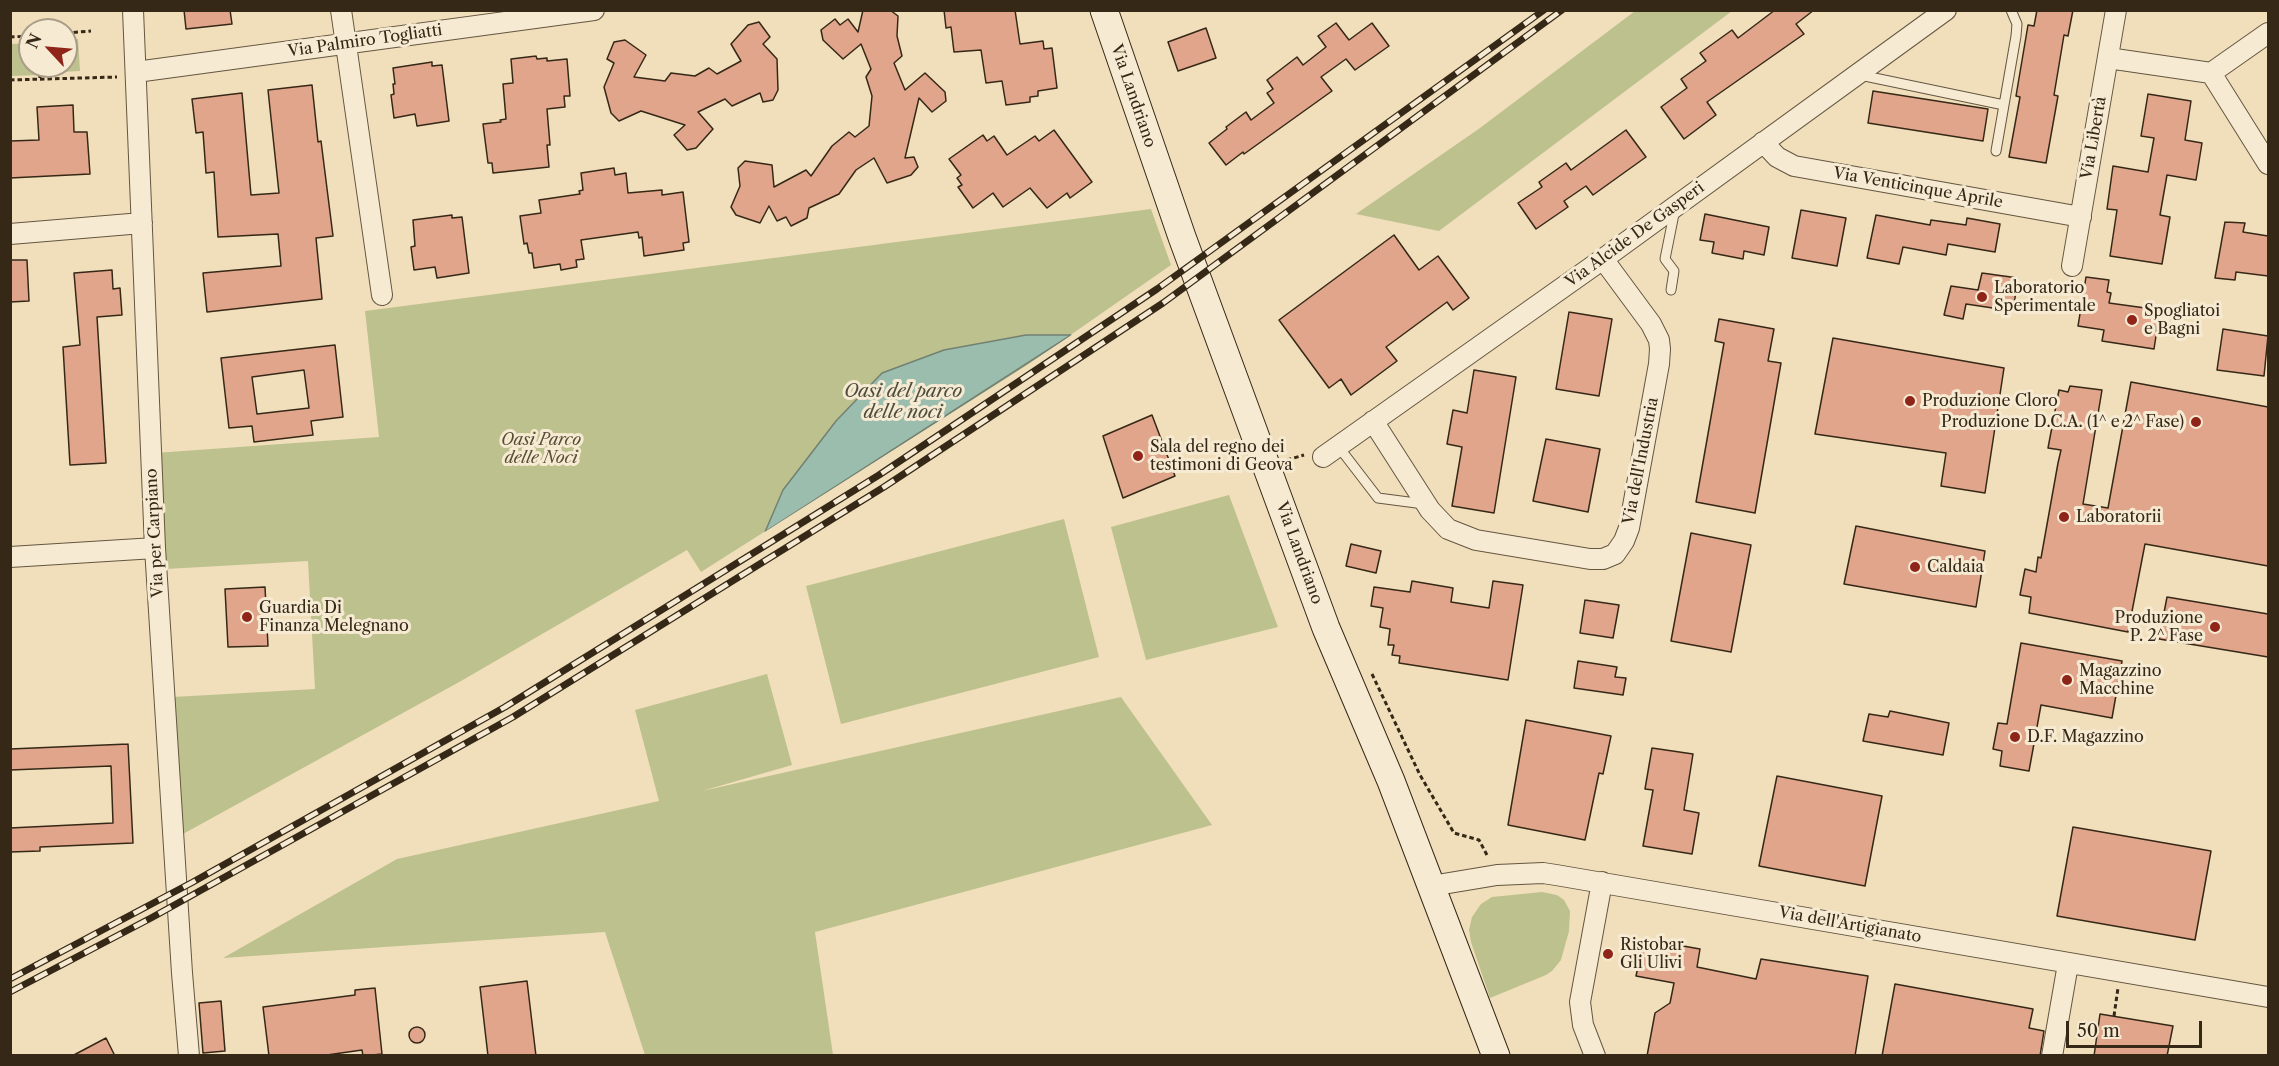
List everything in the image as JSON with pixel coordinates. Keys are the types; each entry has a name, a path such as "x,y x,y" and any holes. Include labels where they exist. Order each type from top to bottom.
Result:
{"street":[{"name":"Via per Carpiano","path":"133,10 155,548 189,1056"},
{"path":"341,10 382,295"},
{"name":"Via Palmiro Togliatti","path":"136,72 594,10"},
{"name":"Via Landriano","path":"1104,10 1182,237 1326,628 1391,781 1496,1056"},
{"name":"Via Alcide De Gasperi","path":"1330,452 1603,259 1946,10"},
{"name":"Via Libertà","path":"2072,266 2116,10"},
{"path":"2108,58 2211,73 2268,33"},
{"path":"2211,73 2265,154"},
{"name":"Via Venticinque Aprile","path":"1764,142 1777,157 1794,166 2081,217"},
{"path":"10,234 142,223"},
{"name":"Via dell'Industria","path":"1373,421 1426,505 1448,529 1476,540 1597,560 1615,554 1629,528 1660,349 1659,340 1651,324 1603,259"},
{"path":"10,557 155,548"},
{"name":"Via dell'Artigianato","path":"1431,886 1497,875 1542,873 2268,997"},
{"path":"1595,1056 1583,1025 1580,1002 1602,882"},
{"path":"2052,1056 2068,964"}],"lane":[{"path":"1996,152 2016,36 2017,24 2011,10"},
{"path":"1857,74 2004,105"},
{"path":"1671,290 1674,271 1665,259 1675,207"},
{"path":"1330,452 1378,498 1426,505"}],"path":[{"path":"78,32 90,31"},
{"path":"10,80 116,76"},
{"path":"1284,461 1311,453 1330,452"},
{"path":"2114,1016 2121,972"}],"green space":[{"path":"1635,11 1732,11 1439,231 1356,214 1480,128"},
{"path":"78,39 80,71 78,71"},
{"path":"11,44 18,44 18,76 11,76"},
{"name":"Oasi Parco delle Noci","path":"1151,209 1171,265 1026,366 701,572 687,550 461,681 183,834 173,697 315,689 308,561 166,569 155,453 379,437 365,311"},
{"path":"1229,495 1278,627 1146,660 1111,527"},
{"path":"1064,519 1099,657 841,724 806,586"},
{"path":"767,674 792,765 702,791 1121,697 1212,825 815,932 833,1055 645,1055 605,932 223,958 397,859 659,801 635,710"},
{"path":"1542,892 1557,895 1564,900 1570,911 1569,931 1561,960 1546,975 1490,998 1471,942 1469,930 1472,917 1481,904 1492,897"}],"water":[{"name":"Oasi del parco delle noci","path":"1026,335 1071,335 765,532 783,490 836,421 882,373 944,350"}],"pier":[{"path":"1073,334 1072,338 864,474 767,534 763,533 1026,366"}],"building":[{"path":"184,10 230,10 232,24 186,29"},
{"path":"863,10 890,10 898,16 897,36 902,56 894,63 905,90 925,73 945,92 946,101 932,112 919,98 905,158 914,157 918,167 911,175 887,183 874,158 856,170 839,194 809,208 807,218 791,226 786,217 777,221 769,206 760,223 736,215 731,207 740,186 738,168 745,161 772,165 774,187 806,170 811,176 832,146 849,132 855,137 869,126 872,96 866,77 871,69 861,44 843,59 823,40 821,30 835,19 840,25 848,19 858,32"},
{"path":"944,10 1015,10 1020,44 1043,41 1044,49 1052,48 1057,88 1038,91 1038,96 1030,97 1030,102 1006,105 1002,81 986,83 981,50 954,52 951,27 946,28"},
{"path":"1775,10 1814,10 1796,24 1804,34 1707,102 1716,115 1684,139 1661,107 1687,88 1681,79 1706,61 1700,53 1732,30 1738,38"},
{"path":"2037,10 2073,10 2068,36 2064,35 2054,95 2058,96 2046,163 2009,157 2020,97 2016,96 2028,25 2034,26"},
{"path":"759,22 770,37 763,44 777,59 778,90 773,100 763,102 760,93 732,106 725,99 698,112 713,129 696,148 687,150 674,135 685,125 641,111 619,121 611,113 604,87 614,63 607,59 614,42 625,40 646,55 634,77 665,81 671,73 695,76 709,68 717,74 741,61 731,44 748,25"},
{"path":"1336,23 1349,40 1372,23 1389,46 1355,70 1346,59 1321,77 1332,91 1226,165 1209,143 1246,112 1251,120 1274,103 1267,93 1273,89 1267,80 1297,57 1303,65 1326,47 1318,36"},
{"path":"1206,28 1216,58 1178,71 1168,42"},
{"path":"536,56 537,59 547,58 547,61 567,59 570,96 564,96 565,107 547,109 549,167 493,173 492,163 488,163 483,124 501,122 500,120 506,119 503,84 513,83 511,59"},
{"path":"432,62 432,66 442,65 449,121 417,126 415,114 394,118 391,95 394,94 393,84 395,84 393,68"},
{"path":"312,85 318,142 321,141 333,236 316,238 322,299 207,312 203,273 281,266 278,234 218,237 214,172 206,173 203,132 196,133 192,99 242,93 251,195 279,193 268,90"},
{"path":"1873,91 1988,109 1983,141 1868,123"},
{"path":"2148,94 2191,101 2185,140 2202,143 2196,180 2167,175 2160,215 2170,217 2162,264 2110,256 2117,210 2107,209 2113,166 2148,172 2154,138 2141,136"},
{"path":"73,105 74,132 87,132 90,174 10,178 10,141 39,140 37,107"},
{"path":"1054,130 1092,182 1070,198 1067,193 1047,208 1030,188 1003,207 993,193 973,208 958,187 962,185 957,178 961,175 949,159 983,135 987,141 994,136 1007,155 1035,136 1039,141"},
{"path":"1626,130 1646,157 1593,195 1586,186 1564,201 1568,207 1536,229 1518,203 1542,187 1539,182 1566,163 1571,170"},
{"path":"614,168 615,175 626,173 628,193 662,190 662,195 683,192 689,242 683,243 684,250 644,256 642,237 639,238 638,232 581,240 584,259 576,260 577,267 561,270 560,264 534,268 532,253 529,253 527,243 524,244 520,216 541,213 539,200 580,194 579,191 583,190 581,173"},
{"path":"1801,210 1846,218 1837,266 1792,258"},
{"path":"1705,214 1769,227 1764,255 1744,251 1743,259 1712,253 1714,242 1700,240"},
{"path":"452,215 452,218 462,217 469,273 437,278 435,267 414,270 411,247 415,246 413,220"},
{"path":"1876,215 1930,225 1931,220 1966,225 1967,218 2000,224 1995,252 1948,244 1946,255 1903,247 1899,264 1867,258"},
{"path":"2225,222 2245,223 2243,232 2268,236 2268,276 2236,272 2235,280 2215,278"},
{"path":"1394,235 1419,270 1438,256 1469,298 1453,310 1447,302 1386,347 1397,361 1351,395 1341,379 1329,388 1279,320"},
{"path":"10,260 27,260 29,301 10,302"},
{"path":"112,270 113,289 120,288 122,315 97,317 106,463 70,465 63,347 80,345 74,273"},
{"name":"Laboratorio Sperimentale","path":"1982,273 2018,278 2013,311 1966,304 1963,319 1944,315 1951,286 1978,290"},
{"name":"Spogliatoi e Bagni","path":"2086,277 2109,280 2107,292 2111,293 2109,303 2160,310 2154,349 2102,341 2104,330 2078,326"},
{"path":"1569,312 1612,319 1599,396 1556,389"},
{"path":"1719,319 1774,329 1768,361 1781,363 1755,513 1696,502 1724,343 1715,341"},
{"name":"Spogliatoi e Bagni","path":"2223,329 2268,336 2264,376 2217,370"},
{"name":"Produzione Cloro","path":"1833,338 2004,368 1985,493 1941,486 1946,453 1815,434"},
{"path":"335,345 343,417 311,421 313,435 254,442 252,426 229,428 221,358","holes":["304,370 309,408 257,414 252,377"]},
{"path":"1474,370 1516,377 1494,513 1452,506 1462,447 1447,444 1453,410 1467,413"},
{"path":"2131,382 2268,407 2268,566 2145,544 2128,632 2029,613 2031,597 2020,595 2025,569 2036,572 2038,557 2041,558 2061,450 2048,448 2059,390 2068,392 2070,386 2102,390 2083,504 2108,508"},
{"name":"Sala del regno dei testimoni di Geova","path":"1152,415 1175,476 1123,498 1103,436"},
{"path":"1546,439 1600,449 1588,512 1533,501"},
{"name":"Caldaia","path":"1856,526 1985,551 1976,607 1844,584"},
{"path":"1691,533 1751,545 1731,652 1671,641"},
{"path":"1351,544 1381,551 1376,573 1346,566"},
{"path":"1412,581 1453,588 1451,602 1489,608 1493,581 1523,585 1508,680 1399,663 1400,656 1392,655 1394,645 1388,645 1390,629 1380,627 1383,608 1371,606 1374,587 1410,592"},
{"name":"Guardia Di Finanza Melegnano","path":"265,587 268,646 228,647 225,589"},
{"name":"Produzione P. 2^ Fase","path":"2167,597 2268,614 2268,657 2159,639"},
{"path":"1585,600 1619,605 1613,638 1580,633"},
{"name":"Magazzino Macchine","path":"2021,643 2122,661 2112,718 2041,705 2029,771 2000,766 2002,751 1993,749 1998,723 2007,724"},
{"path":"1578,661 1617,667 1615,677 1626,678 1623,695 1574,688"},
{"path":"1890,711 1949,723 1943,755 1863,741 1869,714 1888,717"},
{"path":"1526,720 1611,736 1603,774 1599,773 1585,840 1508,825"},
{"path":"128,744 133,843 40,847 40,851 10,852 10,828 113,823 111,766 10,770 10,749"},
{"path":"1652,748 1693,754 1684,810 1699,813 1692,854 1643,846 1653,790 1645,789"},
{"path":"1777,776 1882,796 1865,886 1759,866"},
{"path":"2073,827 2211,851 2195,940 2057,916"},
{"path":"1644,939 1700,949 1697,967 1756,979 1761,959 1868,976 1855,1056 1647,1056 1655,1013 1670,1003 1674,983 1636,976"},
{"path":"527,981 536,1056 488,1056 480,987"},
{"path":"1895,984 2033,1009 2029,1028 2044,1031 2040,1056 1882,1056"},
{"path":"375,988 382,1054 363,1056 362,1050 320,1056 269,1056 263,1007 355,995 355,990"},
{"path":"221,1001 225,1051 203,1053 199,1003"},
{"path":"2100,1014 2173,1026 2167,1056 2094,1056"},
{"path":"417,1027 425,1035 417,1043 409,1035"},
{"path":"106,1038 115,1056 72,1056"}],"railway":[{"path":"10,979 193,882 505,707 879,475 1157,289 1544,10"},
{"path":"10,992 151,918 513,717 884,487 1163,303 1562,10"}],"place":[{"name":"Laboratorio Sperimentale","path":"1982,297"},
{"name":"Spogliatoi e Bagni","path":"2132,320"},
{"name":"Produzione Cloro","path":"1910,401"},
{"name":"Produzione D.C.A. (1^ e 2^ Fase)","path":"2196,422"},
{"name":"Sala del regno dei testimoni di Geova","path":"1138,456"},
{"name":"Laboratorii","path":"2064,517"},
{"name":"Caldaia","path":"1915,567"},
{"name":"Guardia Di Finanza Melegnano","path":"247,617"},
{"name":"Produzione P. 2^ Fase","path":"2215,627"},
{"name":"Magazzino Macchine","path":"2067,680"},
{"name":"D.F. Magazzino","path":"2015,737"},
{"name":"Ristobar Gli Ulivi","path":"1608,954"}]}
